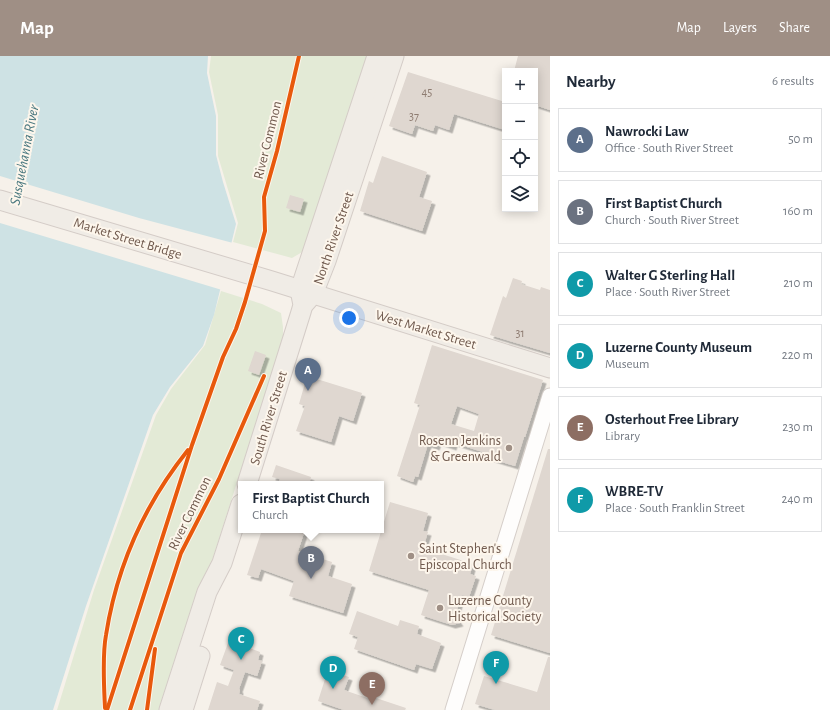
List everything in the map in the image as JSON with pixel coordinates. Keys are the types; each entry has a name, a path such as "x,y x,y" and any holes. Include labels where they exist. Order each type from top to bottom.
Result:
{"main road":[{"name":"North River Street","path":"305,297 377,56"},
{"name":"North River Street","path":"305,297 326,261 394,56"},
{"name":"Market Street Bridge","path":"0,200 257,277"},
{"name":"West Market Street","path":"257,277 305,297 550,368"},
{"name":"South River Street","path":"248,481 305,297"},
{"path":"168,710 207,592 222,564 238,513"},
{"path":"183,710 221,592 222,564"}],"street":[{"path":"453,710 550,396"}],"green space":[{"path":"211,56 374,56 304,251 292,258 233,242 238,223 218,156 218,115 209,72"},
{"path":"221,291 262,304 281,313 283,337 165,710 57,710 94,590 156,415 171,389 205,345"}],"water":[{"name":"Susquehanna River","path":"0,56 208,56 207,73 216,116 216,155 236,224 214,315 203,346 170,387 153,415 86,606 53,710 0,710"}],"pier":[{"path":"0,176 139,218 233,243 222,290 0,223"}],"building":[{"path":"518,56 550,56 550,110 538,106 538,68 515,68"},
{"path":"408,72 502,101 502,129 454,114 449,130 435,125 433,131 415,125 412,134 389,126"},
{"path":"382,156 427,172 419,197 432,201 422,231 360,211 369,181 373,183"},
{"path":"290,195 304,199 300,212 286,208"},
{"path":"513,278 522,281 521,284 540,290 541,287 550,290 550,353 490,335 503,296 506,298"},
{"path":"432,345 543,380 515,466 482,456 483,452 454,443 453,447 438,442 436,447 428,444 418,477 415,476 413,482 397,476 420,405 414,403","holes":["457,406 479,414 474,431 451,424"]},
{"path":"255,351 266,355 259,375 248,371"},
{"path":"307,376 362,393 353,421 339,416 331,442 296,431 305,406 299,404"},
{"path":"548,449 550,449 550,653 491,635"},
{"path":"276,465 311,477 310,481 279,481 280,479 272,477"},
{"name":"Saint Stephen's Episcopal Church","path":"390,502 428,513 423,531 428,532 423,548 473,564 470,574 476,576 469,597 462,595 455,616 460,623 452,625 421,615 429,590 369,571 381,533 384,533 384,522"},
{"path":"261,533 304,533 298,551 332,562 328,576 352,584 343,613 289,596 294,581 261,569 258,578 247,575"},
{"path":"357,611 398,626 400,620 419,626 417,634 441,643 432,669 416,664 414,670 354,649 358,637 349,634"},
{"path":"228,643 241,648 242,645 260,652 258,660 262,661 257,676 245,672 239,689 239,694 260,701 257,710 208,710 217,682 228,686 234,670 220,665"},
{"path":"548,657 550,657 550,710 495,710 475,704 484,676 537,692"},
{"path":"328,670 349,677 344,690 370,699 370,696 406,708 405,710 344,710 318,701"}],"cycle path":[{"name":"River Common","path":"107,710 192,445 223,357 236,329 245,302 265,231 264,197 277,151 299,56"},
{"name":"River Common","path":"130,710 181,553 219,479 264,376"},
{"path":"105,708 104,652 117,584 125,560 146,514 158,492 188,450"},
{"path":"147,710 155,649"}],"place":[{"name":"Nawrocki Law","path":"308,391"},
{"name":"Rosenn Jenkins & Greenwald","path":"509,448"},
{"name":"Saint Stephen's Episcopal Church","path":"411,556"},
{"name":"First Baptist Church","path":"311,579"},
{"name":"Luzerne County Historical Society","path":"440,608"},
{"name":"Walter G Sterling Hall","path":"241,660"},
{"name":"WBRE-TV","path":"496,684"},
{"name":"Luzerne County Museum","path":"333,689"},
{"name":"Osterhout Free Library","path":"372,705"}]}
